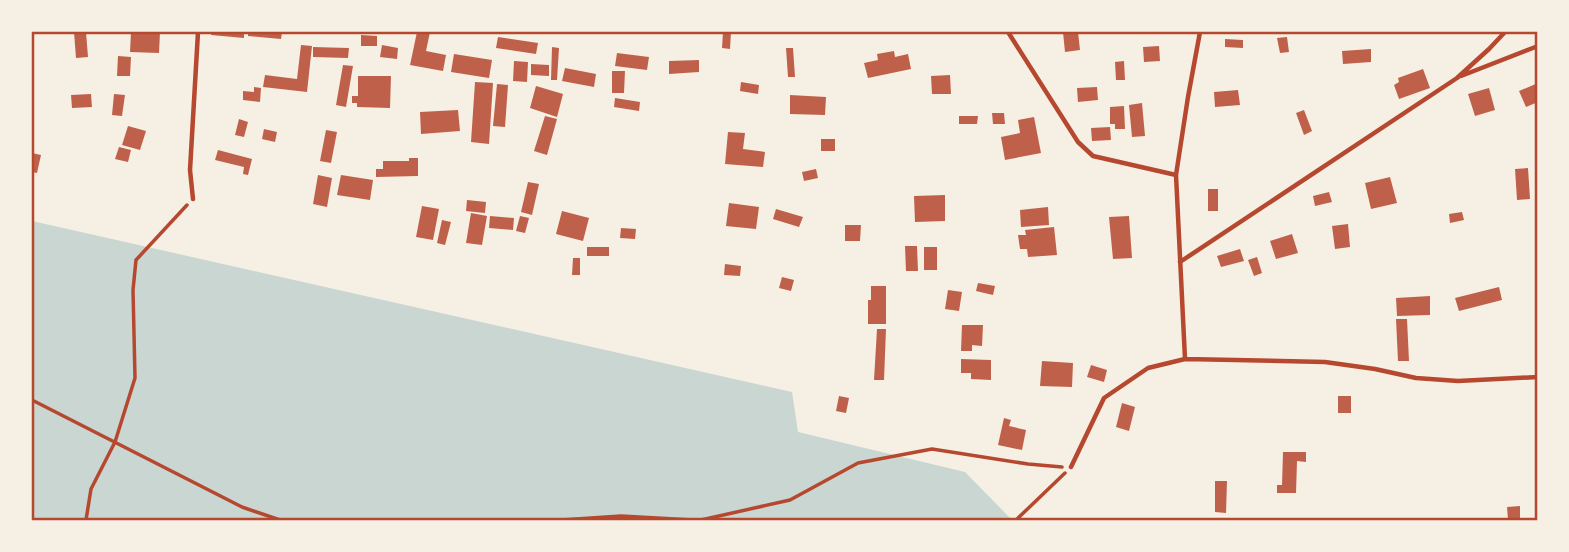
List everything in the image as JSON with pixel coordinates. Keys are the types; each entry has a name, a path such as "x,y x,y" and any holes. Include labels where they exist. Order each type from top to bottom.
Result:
{"lane":[{"path":"193,199 190,170 198,32"},
{"path":"1008,32 1079,142 1093,156 1176,175"},
{"path":"1185,359 1176,175 1200,32"},
{"path":"1180,262 1457,78 1505,32"},
{"path":"1457,78 1538,46"},
{"path":"1071,467 1104,398 1148,368 1185,359 1325,362 1416,378 1458,381 1538,377"}],"path":[{"path":"86,520 91,489 115,442 135,378 133,290 136,260 193,199"},
{"path":"32,400 242,507 281,520"},
{"path":"701,520 790,500 858,463 932,449 1028,464 1071,467"},
{"path":"1016,520 1071,467"},
{"path":"561,520 621,516 693,520"}],"shaded area":[{"path":"32,221 792,392 798,432 965,472 1012,520 32,520"}],"building":[{"path":"74,32 86,32 88,57 76,58"},
{"path":"131,32 160,32 159,53 130,52"},
{"path":"212,32 244,32 244,38 211,35"},
{"path":"248,32 282,32 281,39 248,36"},
{"path":"417,32 430,32 426,51 446,55 443,71 410,65"},
{"path":"723,32 731,32 730,49 722,48"},
{"path":"1063,32 1078,32 1080,50 1065,52"},
{"path":"361,35 377,36 377,46 361,46"},
{"path":"498,37 538,43 536,54 496,48"},
{"path":"1287,37 1289,52 1280,53 1277,38"},
{"path":"1225,39 1243,40 1243,48 1225,47"},
{"path":"301,45 312,46 307,92 263,87 265,75 297,79"},
{"path":"382,45 398,48 397,59 380,57"},
{"path":"1159,46 1160,61 1144,62 1143,47"},
{"path":"313,47 349,48 348,58 313,57"},
{"path":"552,47 559,48 557,80 551,80"},
{"path":"786,48 793,48 795,77 788,77"},
{"path":"1371,49 1371,62 1343,64 1342,51"},
{"path":"894,51 895,57 908,54 911,69 868,78 864,63 878,60 877,54"},
{"path":"617,53 649,57 647,70 615,66"},
{"path":"454,54 492,60 489,78 451,72"},
{"path":"118,56 131,57 130,76 117,76"},
{"path":"699,60 699,72 669,74 669,61"},
{"path":"514,61 528,62 527,82 513,81"},
{"path":"1124,61 1125,80 1116,80 1115,62"},
{"path":"531,64 549,65 549,76 531,75"},
{"path":"343,65 353,66 346,107 336,105"},
{"path":"565,68 596,74 594,87 562,81"},
{"path":"1423,69 1430,88 1399,99 1394,85 1399,82 1398,78"},
{"path":"612,71 625,71 624,93 612,93"},
{"path":"950,75 951,94 932,94 931,76"},
{"path":"358,76 391,76 390,108 357,107 357,103 352,103 352,96 358,96"},
{"path":"475,82 493,83 489,144 471,142"},
{"path":"741,82 759,85 758,94 740,91"},
{"path":"1538,83 1538,102 1526,107 1519,91"},
{"path":"497,84 508,85 505,127 493,126"},
{"path":"536,86 563,94 557,117 530,108"},
{"path":"254,87 261,88 260,102 243,100 243,91 254,92"},
{"path":"1097,87 1098,100 1078,102 1077,88"},
{"path":"1489,88 1495,110 1475,116 1468,94"},
{"path":"1238,90 1240,105 1215,107 1214,92"},
{"path":"91,94 92,107 72,108 71,95"},
{"path":"114,94 125,95 122,116 112,115"},
{"path":"790,95 826,97 825,115 790,114"},
{"path":"615,98 640,102 639,111 614,107"},
{"path":"1142,103 1145,136 1132,137 1129,105"},
{"path":"1124,106 1125,129 1115,129 1115,124 1110,124 1110,107"},
{"path":"458,110 460,131 421,134 420,112"},
{"path":"1304,110 1312,131 1304,135 1296,113"},
{"path":"992,113 1004,113 1005,124 993,124"},
{"path":"545,116 557,119 547,155 534,151"},
{"path":"959,116 978,116 977,124 959,124"},
{"path":"1034,117 1041,153 1005,160 1001,137 1020,133 1018,120"},
{"path":"239,119 248,122 244,137 235,135"},
{"path":"128,126 146,131 140,150 122,145"},
{"path":"1110,127 1111,140 1092,141 1091,128"},
{"path":"264,129 277,132 275,142 262,139"},
{"path":"326,130 337,132 331,163 320,161"},
{"path":"728,132 745,133 743,149 765,152 763,167 725,164"},
{"path":"821,139 835,139 835,151 821,151"},
{"path":"119,147 131,150 128,162 115,159"},
{"path":"218,150 252,159 248,175 243,174 244,167 215,160"},
{"path":"32,153 41,155 37,173 32,172"},
{"path":"409,158 418,158 418,176 376,177 376,169 383,169 383,161 409,161"},
{"path":"1528,168 1530,199 1517,200 1515,169"},
{"path":"816,169 818,178 804,181 802,172"},
{"path":"318,175 332,178 327,207 313,204"},
{"path":"341,175 373,180 370,200 337,195"},
{"path":"1390,177 1397,203 1371,209 1365,183"},
{"path":"528,182 539,184 532,215 521,212"},
{"path":"1208,189 1218,189 1218,211 1208,211"},
{"path":"1329,192 1332,202 1315,206 1313,196"},
{"path":"945,195 945,221 915,222 914,196"},
{"path":"467,200 486,202 485,213 466,211"},
{"path":"729,203 759,207 756,229 726,226"},
{"path":"422,206 439,209 433,240 416,237"},
{"path":"1048,207 1049,225 1021,227 1020,210"},
{"path":"776,209 803,217 799,227 773,219"},
{"path":"562,211 589,218 583,241 556,234"},
{"path":"1462,212 1464,220 1450,223 1449,214"},
{"path":"471,213 487,216 482,245 466,243"},
{"path":"490,216 514,218 513,230 489,228"},
{"path":"520,216 529,218 525,233 516,231"},
{"path":"1129,216 1132,258 1113,259 1109,217"},
{"path":"442,220 451,222 445,245 437,243"},
{"path":"1348,224 1350,247 1335,249 1332,226"},
{"path":"845,225 861,225 860,241 845,241"},
{"path":"1054,227 1057,255 1028,257 1027,249 1020,249 1018,235 1026,235 1025,230"},
{"path":"621,228 636,229 635,239 620,238"},
{"path":"1292,234 1298,253 1276,259 1270,241"},
{"path":"905,246 917,246 918,271 906,271"},
{"path":"587,247 609,247 609,256 587,256"},
{"path":"924,247 937,247 937,270 924,270"},
{"path":"1240,249 1244,261 1221,267 1217,256"},
{"path":"1257,257 1262,273 1254,276 1248,260"},
{"path":"573,258 580,258 580,275 572,275"},
{"path":"725,264 741,266 740,276 724,275"},
{"path":"782,277 794,280 791,291 779,288"},
{"path":"978,283 995,286 993,295 976,291"},
{"path":"871,286 886,286 886,324 868,324"},
{"path":"1499,287 1502,300 1459,311 1455,298"},
{"path":"948,290 962,292 959,311 945,309"},
{"path":"1430,296 1430,315 1397,316 1396,298"},
{"path":"1396,319 1407,319 1409,361 1398,361"},
{"path":"962,325 983,325 982,346 972,345 972,351 961,351"},
{"path":"877,329 886,329 884,380 874,380"},
{"path":"961,359 991,360 991,380 971,379 971,373 961,373"},
{"path":"1042,361 1073,363 1072,387 1040,386"},
{"path":"1091,365 1107,370 1104,382 1087,377"},
{"path":"839,396 849,398 846,413 836,411"},
{"path":"1338,396 1351,396 1351,413 1338,413"},
{"path":"1122,403 1135,407 1129,431 1116,427"},
{"path":"1004,418 1011,420 1009,426 1026,430 1022,450 998,445"},
{"path":"1283,452 1306,452 1306,462 1297,461 1296,493 1277,493 1277,485 1282,485"},
{"path":"1215,481 1227,481 1226,513 1215,512"},
{"path":"1520,506 1520,520 1508,520 1507,507"}]}
